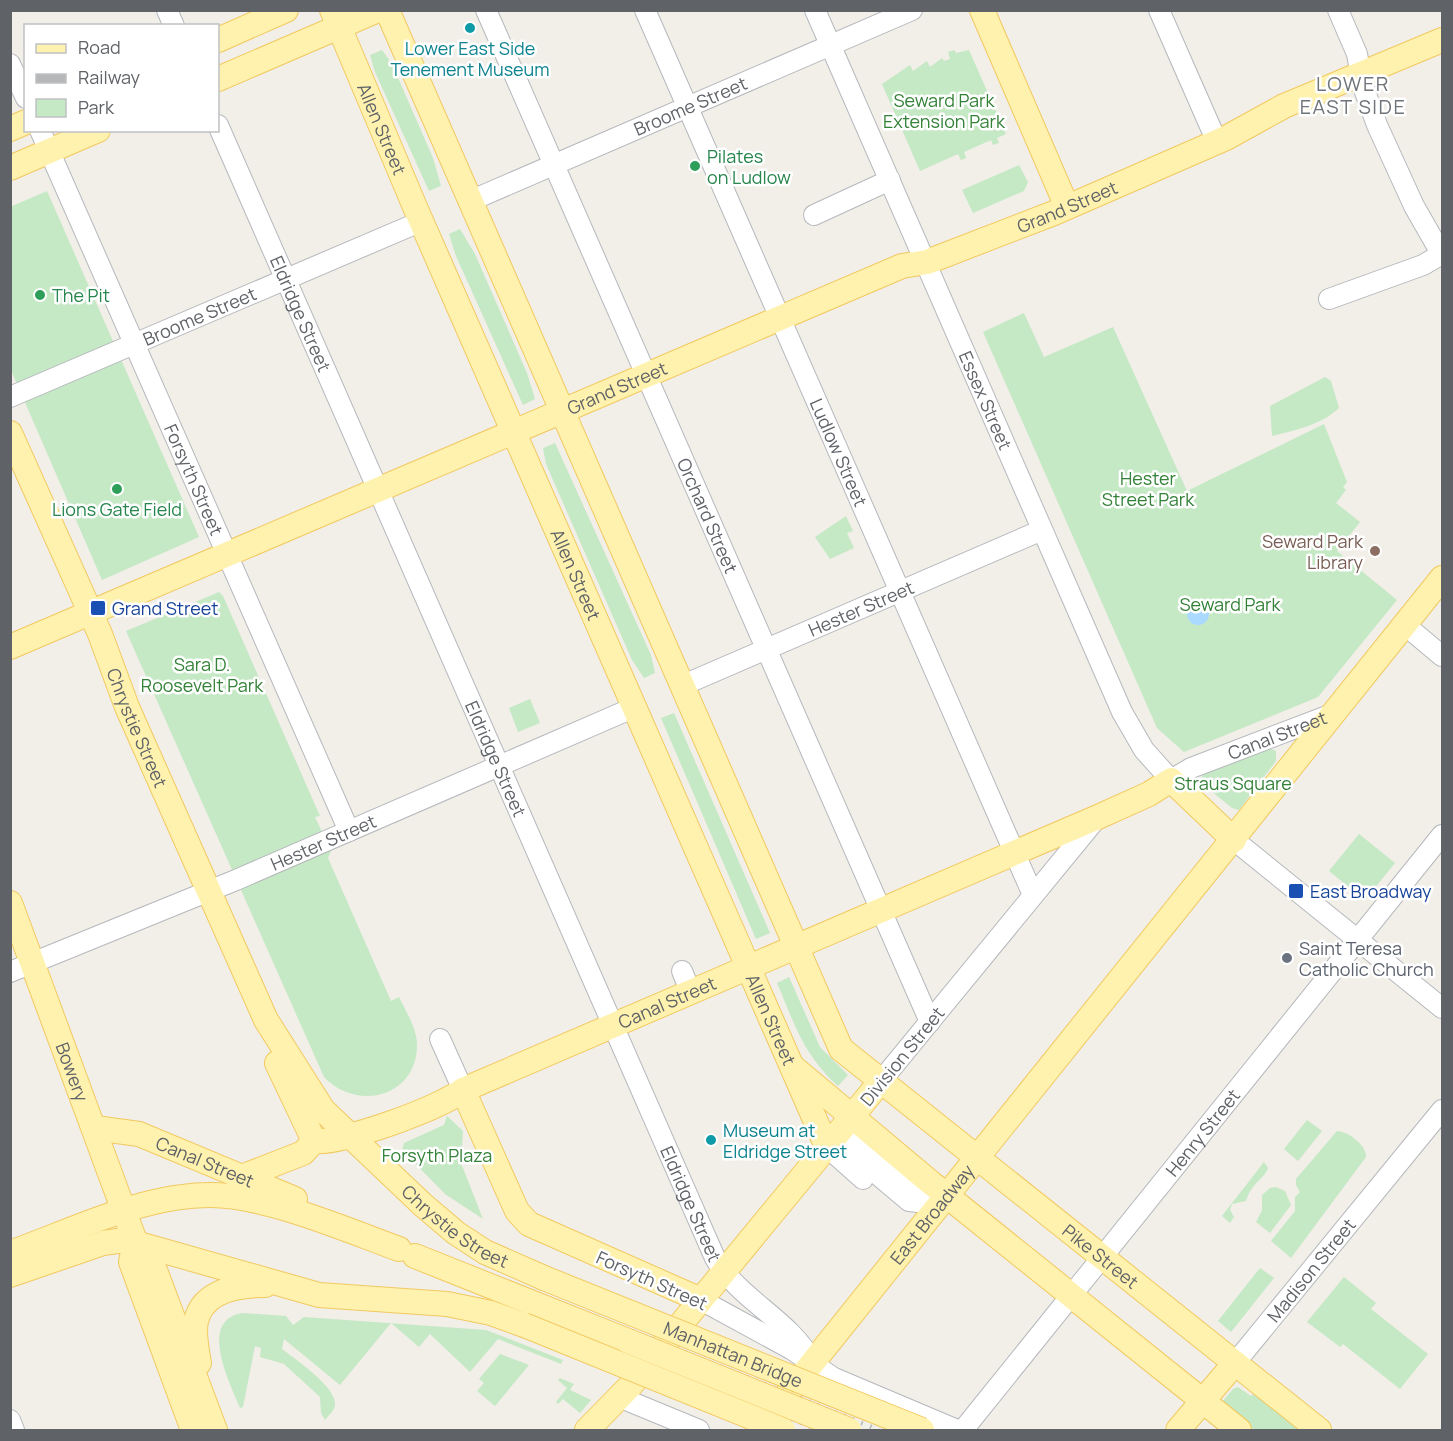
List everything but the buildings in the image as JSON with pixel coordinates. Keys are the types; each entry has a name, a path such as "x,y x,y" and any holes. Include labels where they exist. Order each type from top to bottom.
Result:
{"main road":[{"path":"219,40 286,10"},
{"path":"219,78 336,19 378,10"},
{"path":"387,10 841,1049 881,1082"},
{"path":"982,10 1067,207"},
{"name":"Allen Street","path":"336,19 422,222 792,1066 853,1116"},
{"name":"Grand Street","path":"1362,80 1443,40"},
{"name":"Grand Street","path":"10,647 227,557 902,266 927,262 1067,207 1221,140 1284,106 1443,52"},
{"path":"10,129 24,123"},
{"path":"10,168 44,141 88,132"},
{"name":"Chrystie Street","path":"10,433 91,614 127,707 266,1020 322,1110 456,1233 500,1260 544,1278"},
{"name":"East Broadway","path":"759,1431 1443,578"},
{"path":"1172,780 1234,840"},
{"name":"Canal Street","path":"95,1128 139,1134 244,1176 303,1153 314,1141 349,1135 437,1106 463,1090 1098,817 1149,794 1172,780"},
{"name":"Bowery","path":"10,903 135,1241 153,1264 215,1431"},
{"name":"Chrystie Street","path":"266,1020 277,1064 314,1141"},
{"path":"792,1066 835,1146"},
{"name":"Pike Street","path":"881,1082 1319,1431"},
{"name":"Division Street","path":"587,1431 619,1397 724,1272 835,1146 853,1116 881,1082"},
{"name":"Forsyth Street","path":"463,1090 517,1211 529,1224 701,1300"},
{"path":"853,1116 947,1197 1239,1431"},
{"path":"244,1176 316,1208 349,1231"},
{"name":"Canal Street","path":"10,1253 125,1211 186,1197 235,1197 349,1231 407,1253 849,1431"},
{"path":"10,1275 103,1243 135,1241 281,1285 333,1297 461,1306 524,1325 783,1431"},
{"name":"Bowery","path":"135,1241 131,1262 193,1431"},
{"name":"Manhattan Bridge","path":"544,1278 922,1431"},
{"path":"202,1395 196,1329 204,1305 218,1293 231,1288 281,1285"},
{"name":"Madison Street","path":"1178,1431 1234,1363"}],"street":[{"path":"167,10 173,24"},
{"name":"Orchard Street","path":"486,10 930,1022"},
{"name":"Ludlow Street","path":"645,10 1033,895"},
{"name":"Essex Street","path":"815,10 1122,712 1144,750 1172,780"},
{"name":"Broome Street","path":"470,201 912,10"},
{"path":"1159,10 1221,140"},
{"path":"1329,299 1423,265 1442,255 1398,171 1362,80 1357,54 1338,10"},
{"path":"10,64 24,94"},
{"name":"Eldridge Street","path":"219,127 715,1258 724,1272 742,1291 793,1334 813,1363"},
{"name":"Forsyth Street","path":"44,141 349,831"},
{"path":"814,215 890,180"},
{"name":"Broome Street","path":"10,397 422,222"},
{"name":"Hester Street","path":"681,686 1042,530"},
{"path":"1405,625 1443,656"},
{"name":"Hester Street","path":"10,972 208,891 634,707"},
{"name":"Canal Street","path":"1172,780 1191,768 1335,713"},
{"name":"Division Street","path":"881,1082 1098,817"},
{"name":"Henry Street","path":"963,1431 1443,835"},
{"path":"1234,840 1443,1008"},
{"path":"682,971 691,993"},
{"name":"Forsyth Street","path":"440,1039 463,1090"},
{"name":"Madison Street","path":"1234,1363 1443,1110"},
{"path":"835,1146 922,1227"},
{"name":"Forsyth Street","path":"701,1300 813,1363 834,1378 957,1431"},
{"path":"619,1397 699,1431"},
{"path":"10,1420 14,1431"}],"green space":[{"path":"382,50 392,64 433,158 441,186 429,191 375,72 370,55"},
{"name":"Seward Park Extension Park","path":"954,50 956,53 969,50 1006,134 997,138 999,143 993,145 991,140 964,152 966,158 961,160 958,154 920,171 882,84 910,65 913,71 927,61 930,67 942,58 944,61 950,59 948,52"},
{"path":"1019,165 1028,182 1024,191 973,213 962,190"},
{"path":"47,191 199,537 102,580 11,370 10,207"},
{"path":"460,229 475,254 527,373 535,399 523,405 456,256 449,234"},
{"name":"Seward Park","path":"1024,313 1044,357 1113,327 1187,491 1324,424 1347,482 1343,487 1346,490 1336,503 1360,522 1337,551 1397,600 1318,697 1184,752 1157,728 983,332"},
{"path":"1325,377 1331,381 1339,408 1316,423 1272,436 1270,406"},
{"path":"555,443 651,655 655,673 644,678 632,660 546,464 543,448"},
{"path":"846,516 853,531 847,533 854,548 830,559 815,537"},
{"name":"Sara D. Roosevelt Park","path":"219,592 223,596 320,816 315,817 331,851 328,858 391,1001 399,997 415,1032 417,1045 414,1063 407,1077 396,1087 383,1094 368,1096 352,1094 337,1088 324,1077 126,631"},
{"path":"530,699 540,723 518,732 509,708"},
{"path":"674,713 770,933 756,939 661,718"},
{"name":"Straus Square","path":"1269,748 1276,751 1276,761 1239,810 1232,808 1199,781 1205,772"},
{"path":"1359,834 1395,863 1365,900 1329,871"},
{"path":"789,977 820,1047 848,1075 838,1086 816,1062 795,1026 777,983"},
{"name":"Forsyth Plaza","path":"447,1116 463,1131 461,1163 483,1219 445,1194 402,1150 404,1143 444,1125"},
{"path":"1307,1120 1322,1131 1298,1161 1284,1149"},
{"path":"1337,1131 1356,1140 1363,1148 1366,1157 1291,1258 1271,1241 1295,1211 1295,1197 1300,1192 1296,1179"},
{"path":"1264,1162 1268,1168 1267,1171 1251,1190 1246,1201 1232,1204 1230,1210 1234,1217 1230,1223 1222,1216"},
{"path":"1276,1187 1285,1191 1291,1205 1270,1233 1256,1222 1262,1210 1262,1195 1270,1188"},
{"path":"1260,1268 1274,1278 1231,1332 1218,1321"},
{"path":"1344,1277 1376,1303 1371,1309 1428,1354 1400,1389 1343,1344 1340,1347 1307,1322"},
{"path":"242,1313 286,1316 293,1325 304,1317 391,1323 340,1385 284,1339 282,1349 314,1374 334,1397 334,1408 325,1420 321,1413 320,1397 284,1364 260,1357 261,1348 255,1346 243,1407 240,1408 225,1370 219,1341 221,1328 229,1318"},
{"path":"391,1323 486,1330 563,1360 561,1364 498,1339 470,1372 430,1334 419,1347"},
{"path":"500,1354 529,1365 495,1406 477,1391 484,1383 479,1379"},
{"path":"560,1378 574,1384 570,1390 591,1400 580,1413 563,1399 558,1404 556,1402 567,1388 558,1380"},
{"path":"1238,1387 1251,1396 1253,1394 1303,1430 1251,1430 1224,1409 1222,1402 1233,1389"}],"water":[{"path":"1198,603 1206,606 1209,614 1206,622 1198,625 1190,622 1187,614 1190,606"}],"railway":[{"path":"636,1321 905,1430"},
{"path":"632,1331 879,1430"},
{"path":"624,1352 819,1430"}],"place":[{"name":"Lower East Side Tenement Museum","path":"470,28"},
{"name":"Pilates on Ludlow","path":"695,166"},
{"name":"The Pit","path":"40,295"},
{"name":"Lions Gate Field","path":"117,489"},
{"name":"Seward Park Library","path":"1375,551"},
{"name":"Grand Street","path":"98,608"},
{"name":"East Broadway","path":"1296,891"},
{"name":"Saint Teresa Catholic Church","path":"1287,958"},
{"name":"Museum at Eldridge Street","path":"711,1140"}],"district":[{"name":"LOWER EAST SIDE","path":"1353,94"}],"park label":[{"name":"Hester Street Park","path":"1148,488"}]}
